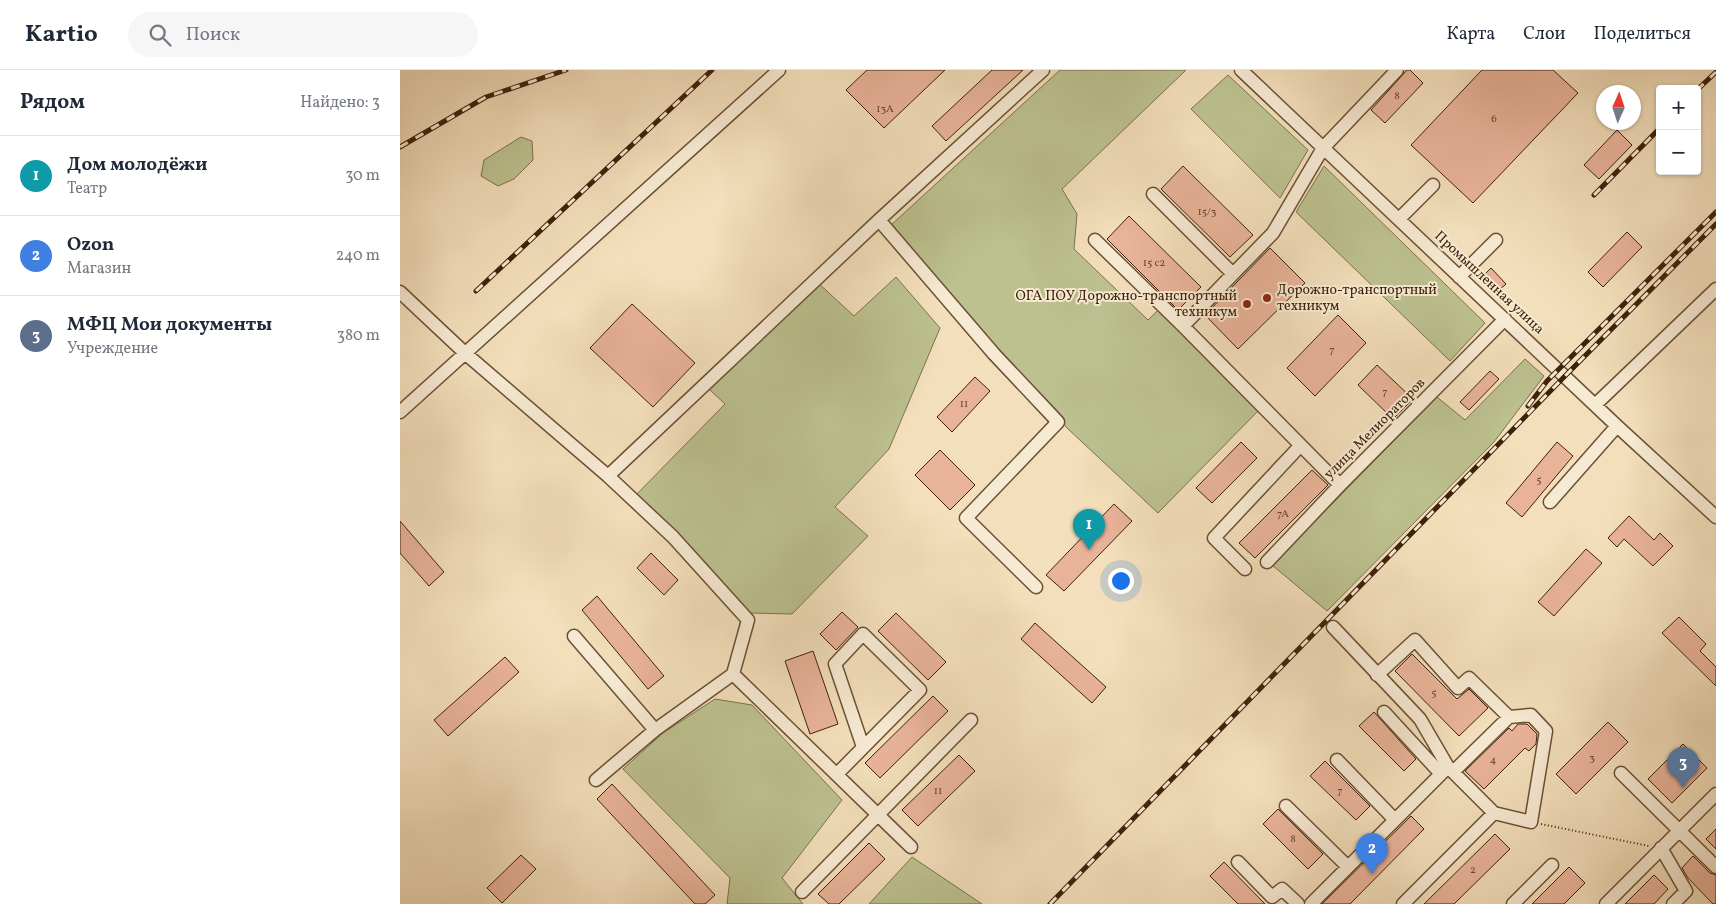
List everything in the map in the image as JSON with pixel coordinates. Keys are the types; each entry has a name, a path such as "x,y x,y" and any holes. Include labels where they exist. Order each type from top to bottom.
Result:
{"street":[{"path":"400,412 779,70"},
{"path":"608,476 879,220 1043,70"},
{"name":"Промышленная улица","path":"1242,70 1459,277 1716,517"},
{"path":"1183,326 1273,233 1323,148 1398,70"},
{"path":"1400,219 1433,185"},
{"path":"1153,194 1233,274"},
{"path":"879,220 994,354 1058,422 966,518 1036,587"},
{"path":"1095,240 1340,485"},
{"path":"1459,277 1496,240"},
{"path":"1595,405 1716,289"},
{"path":"400,292 466,354 608,476 673,538 748,620 733,674 655,730 596,780"},
{"name":"улица Мелиораторов","path":"1267,562 1340,485 1505,319"},
{"path":"1550,502 1617,426"},
{"path":"1245,569 1214,538 1300,446"},
{"path":"1333,627 1420,719 1448,771"},
{"path":"837,774 920,690 863,634 835,664 863,747"},
{"path":"574,636 655,730"},
{"path":"1377,675 1414,640 1458,688 1469,678 1509,717"},
{"path":"733,674 911,847"},
{"path":"1311,904 1395,820 1448,771 1509,717 1531,715 1546,731 1531,822 1494,813 1448,771 1384,712"},
{"path":"802,892 972,720"},
{"path":"1337,760 1395,820"},
{"path":"1621,774 1716,867"},
{"path":"1606,904 1716,794"},
{"path":"1286,806 1348,867"},
{"path":"1404,904 1494,813"},
{"path":"1661,848 1686,891 1673,904"},
{"path":"1238,862 1272,897 1282,889 1298,904"},
{"path":"1514,904 1552,865"}],"path":[{"path":"1531,822 1661,848"}],"green space":[{"path":"1060,70 1186,70 1062,189 1077,214 1074,249 1148,320 1160,308 1260,409 1158,513 1067,428 890,226"},
{"path":"1228,75 1308,150 1280,198 1191,109"},
{"path":"521,137 532,141 533,160 514,179 498,186 481,176 484,160"},
{"path":"1324,166 1485,323 1450,361 1296,212"},
{"path":"896,277 940,328 889,449 835,507 868,536 792,614 750,613 635,496 725,404 709,389 817,282 854,316"},
{"path":"1525,359 1544,376 1494,442 1327,611 1272,565 1437,397 1465,420"},
{"path":"715,699 752,705 842,800 782,878 803,904 727,904 730,878 623,769 663,733"},
{"path":"912,857 982,904 869,904"}],"building":[{"path":"867,70 945,70 884,128 846,90"},
{"path":"992,70 1023,70 946,141 932,126"},
{"path":"1407,70 1410,70 1423,83 1385,123 1371,110"},
{"path":"1482,70 1553,70 1578,93 1473,203 1411,145"},
{"path":"1617,130 1632,145 1599,179 1584,165"},
{"path":"1183,166 1253,235 1230,257 1161,189"},
{"path":"1129,216 1201,287 1178,310 1107,239"},
{"path":"1627,232 1642,247 1603,287 1588,272"},
{"name":"ОГА ПОУ Дорожно-транспортный техникум","path":"1270,248 1305,283 1238,349 1205,315"},
{"path":"1491,268 1506,284 1499,290 1484,275"},
{"path":"632,304 695,363 653,407 590,348"},
{"path":"1338,315 1366,343 1315,396 1287,368"},
{"path":"1377,365 1413,399 1393,419 1358,385"},
{"path":"1490,371 1499,379 1469,410 1460,402"},
{"path":"975,377 990,391 952,432 937,417"},
{"path":"1241,442 1257,458 1212,503 1196,488"},
{"path":"1557,442 1573,456 1522,517 1506,503"},
{"path":"940,450 975,485 950,510 915,475"},
{"path":"1312,470 1328,485 1255,558 1239,543"},
{"path":"1114,504 1132,521 1064,591 1046,575"},
{"path":"1629,516 1654,540 1660,533 1673,546 1653,566 1624,539 1617,547 1608,538"},
{"path":"400,521 444,572 429,586 400,553"},
{"path":"1586,549 1602,563 1554,616 1538,602"},
{"path":"651,553 678,580 664,595 637,568"},
{"path":"597,596 664,676 648,689 582,610"},
{"path":"842,612 858,627 836,650 820,634"},
{"path":"896,613 946,662 928,680 878,631"},
{"path":"1679,617 1706,644 1700,651 1716,667 1716,686 1662,633"},
{"path":"1035,623 1106,687 1092,703 1021,639"},
{"path":"813,651 838,724 810,734 785,661"},
{"path":"1412,654 1457,699 1469,689 1488,708 1459,736 1395,671"},
{"path":"505,657 519,672 448,736 434,720"},
{"path":"933,696 948,711 880,778 865,763"},
{"path":"1374,712 1416,759 1404,771 1359,726"},
{"path":"1608,722 1628,742 1576,794 1556,774"},
{"path":"1518,724 1527,724 1537,734 1536,744 1529,751 1525,748 1484,789 1465,771 1509,728 1512,731"},
{"path":"1683,744 1707,768 1672,803 1648,779"},
{"path":"959,755 975,771 918,826 902,810"},
{"path":"1325,761 1370,806 1356,820 1310,776"},
{"path":"612,784 715,895 705,904 695,904 597,799"},
{"path":"1278,809 1323,854 1308,869 1263,824"},
{"path":"1411,816 1424,829 1350,904 1322,904"},
{"path":"1716,829 1716,849 1706,839"},
{"path":"1495,834 1510,849 1454,904 1424,904"},
{"path":"869,843 885,859 839,904 829,904 818,894"},
{"path":"521,855 536,869 502,903 487,888"},
{"path":"1693,856 1710,873 1716,875 1716,904 1713,904 1688,878 1682,868"},
{"path":"1224,862 1265,904 1238,904 1210,876"},
{"path":"1569,867 1585,883 1564,904 1532,904"},
{"path":"1654,875 1668,889 1654,904 1625,904"}],"railway":[{"path":"400,147 486,97 566,70"},
{"path":"476,291 712,70"},
{"path":"1701,86 1716,72"},
{"path":"1594,195 1658,130"},
{"path":"1528,406 1547,381 1716,212"},
{"path":"1050,904 1565,376 1716,224"}],"place":[{"name":"Дорожно-транспортный техникум","path":"1267,298"},
{"name":"ОГА ПОУ Дорожно-транспортный техникум","path":"1247,304"},
{"name":"Дом молодёжи","path":"1089,550"},
{"name":"МФЦ Мои документы","path":"1683,788"},
{"name":"Ozon","path":"1372,874"}]}
